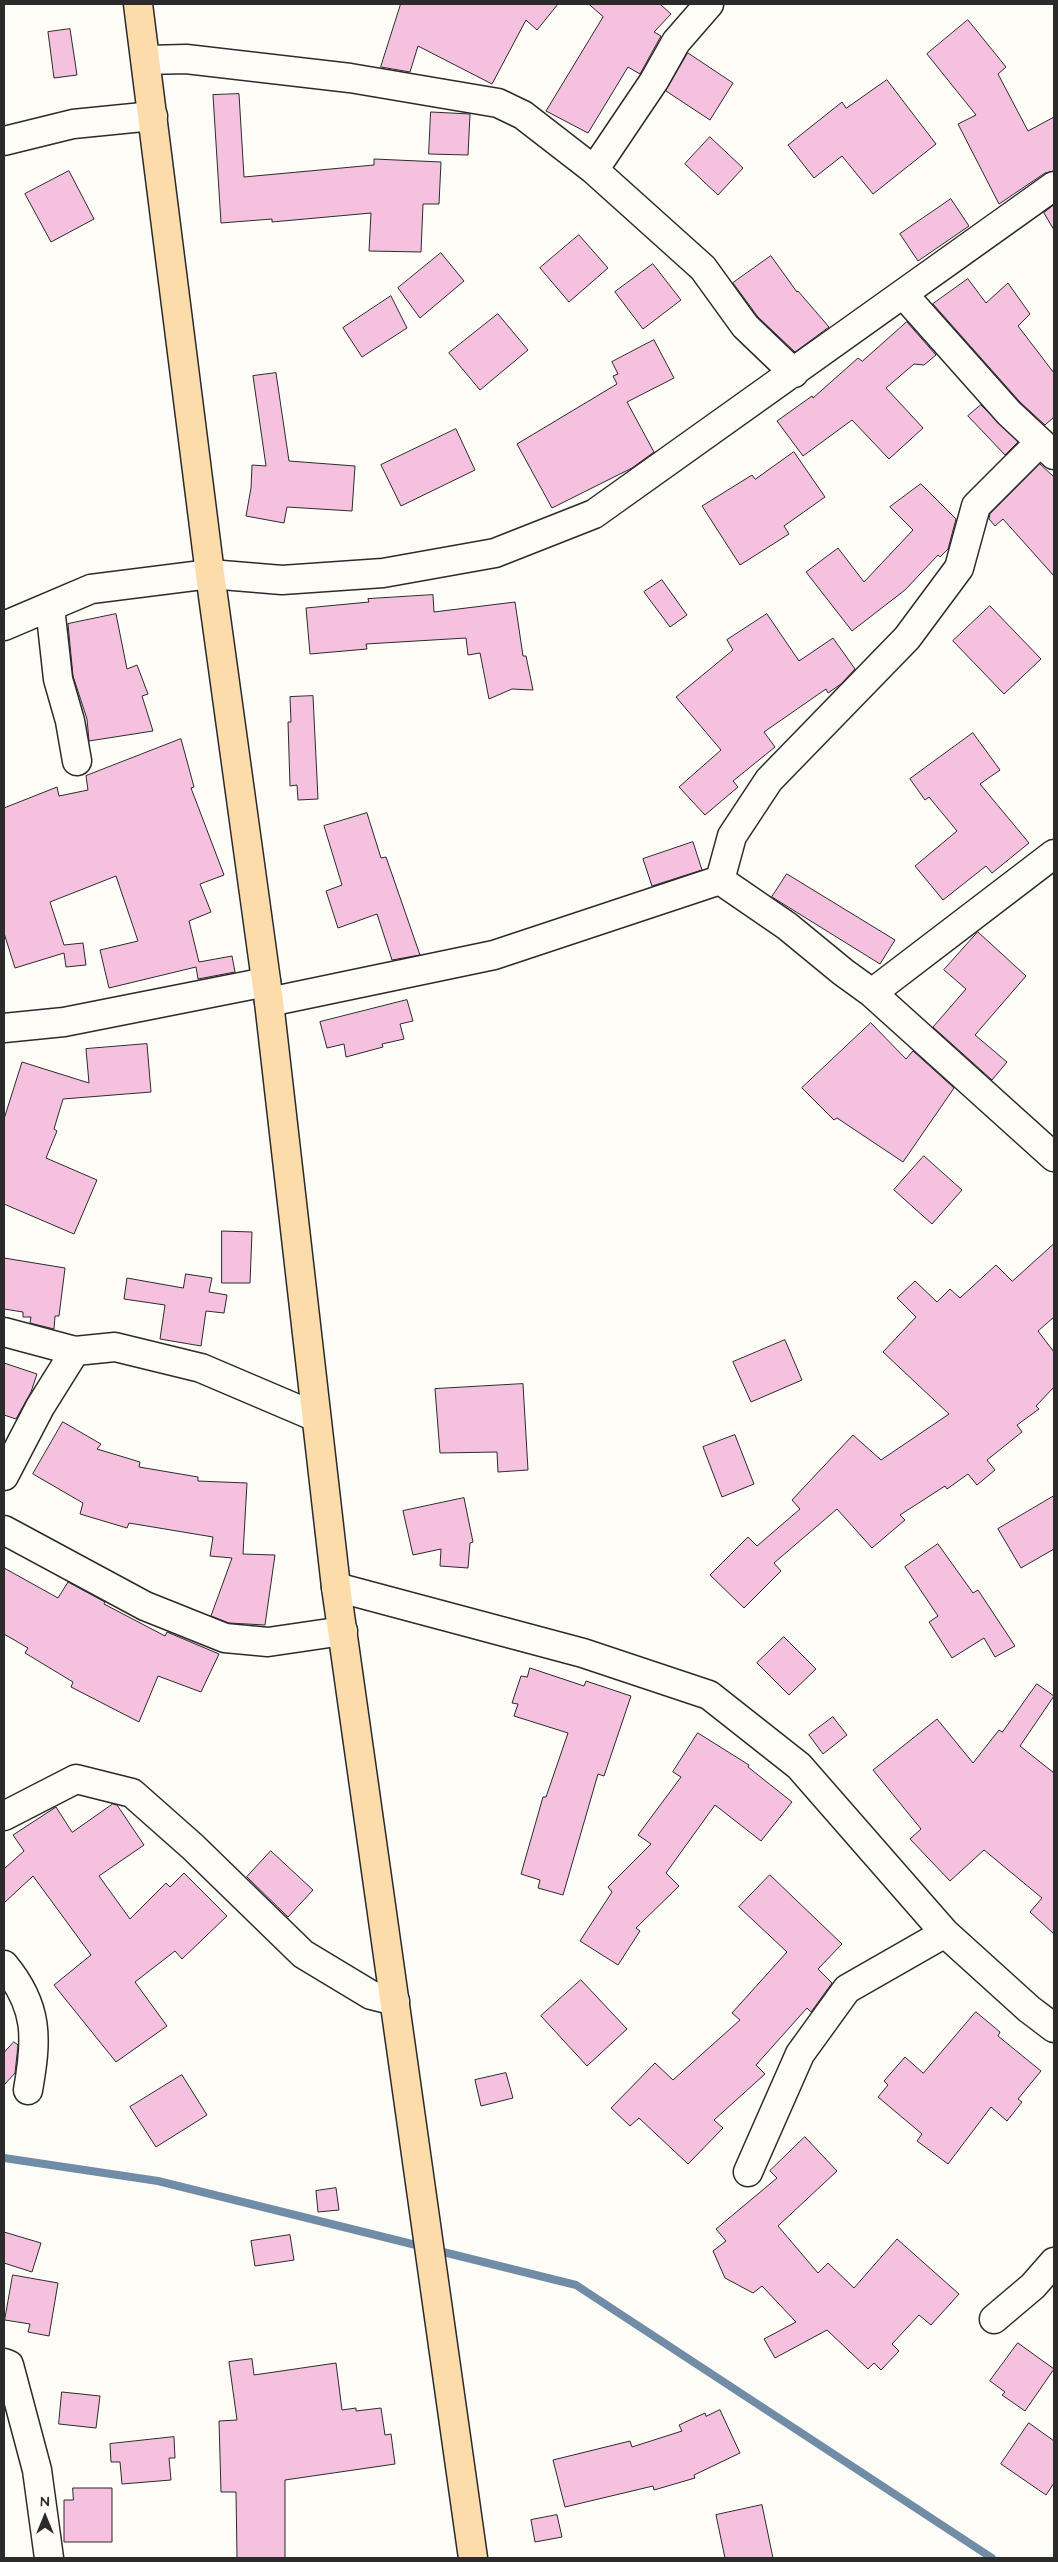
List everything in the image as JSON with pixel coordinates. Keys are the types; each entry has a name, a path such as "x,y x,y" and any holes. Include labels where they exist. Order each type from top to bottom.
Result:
{"main road":[{"path":"138,4 210,574 267,992 336,1587 473,2558"}],"street":[{"path":"594,170 654,80 676,42 710,4"},
{"path":"146,60 186,59 350,78 498,103 523,115 594,170 703,268 745,326 794,373"},
{"path":"4,141 73,124 153,116"},
{"path":"4,626 91,589 210,574 282,580 383,573 495,552 594,514 904,295 1054,186"},
{"path":"720,880 732,836 769,780 907,638 959,568 976,506 1047,449 1009,413 904,295"},
{"path":"50,608 58,679 70,720 77,761"},
{"path":"872,993 1054,854"},
{"path":"4,1028 64,1022 267,992 494,954 720,880"},
{"path":"720,880 787,926 872,993 1054,1157"},
{"path":"4,1332 75,1351 115,1347 201,1368 316,1417"},
{"path":"4,1476 40,1407 75,1351"},
{"path":"4,1530 145,1606 224,1638 268,1642 343,1631"},
{"path":"336,1587 583,1654 709,1695 799,1766 945,1933 1054,2028"},
{"path":"4,1816 76,1779 132,1793 193,1847 303,1954 371,1995 395,2001"},
{"path":"748,2172 800,2054 847,1989 945,1933"},
{"path":"4,1965 20,1984 30,2011 36,2049 28,2090"},
{"path":"994,2319 1033,2286 1054,2262"},
{"path":"4,2363 9,2365 37,2470 50,2558"}],"building":[{"path":"401,4 558,4 537,30 526,20 492,84 418,46 410,72 381,67"},
{"path":"589,4 660,4 671,14 654,32 661,36 640,74 628,67 588,133 546,111 603,17"},
{"path":"968,20 1006,67 998,74 1028,131 1054,117 1054,171 1045,173 999,204 958,124 976,115 927,54"},
{"path":"70,29 77,75 54,78 48,32"},
{"path":"688,53 733,83 710,120 666,91"},
{"path":"887,80 936,144 873,194 842,156 814,178 788,145 842,102 846,108"},
{"path":"239,94 244,177 374,165 374,159 441,162 439,204 423,204 421,252 369,251 371,213 272,222 272,219 221,223 213,95"},
{"path":"431,112 470,114 468,155 429,154"},
{"path":"710,137 743,168 718,195 685,164"},
{"path":"69,171 94,219 51,242 25,194"},
{"path":"951,199 969,226 918,261 900,234"},
{"path":"1054,205 1054,230 1044,213"},
{"path":"579,235 608,268 569,302 540,268"},
{"path":"441,253 464,281 420,318 398,288"},
{"path":"771,256 797,292 829,327 795,352 758,317 733,283"},
{"path":"653,264 681,300 643,329 615,292"},
{"path":"968,279 986,303 1008,283 1030,314 1018,326 1054,373 1054,417 1045,425 1020,402 933,304"},
{"path":"391,296 407,328 362,357 343,328"},
{"path":"498,314 528,350 480,390 449,353"},
{"path":"907,322 936,355 924,365 914,364 886,388 923,428 889,459 852,420 803,456 777,421 812,396 813,398 858,358 862,361"},
{"path":"654,340 674,378 627,402 654,452 632,468 552,508 517,444 617,384 613,376 618,374 612,362"},
{"path":"276,373 289,461 355,466 352,511 287,507 284,523 246,516 251,488 252,465 266,466 253,376"},
{"path":"981,405 1018,442 1005,455 968,416"},
{"path":"456,429 475,470 401,506 381,465"},
{"path":"794,452 825,497 784,526 789,534 740,565 702,506 752,475 755,479"},
{"path":"1040,464 1054,477 1054,576 1003,519 995,526 989,519 990,514"},
{"path":"921,484 956,519 948,549 940,557 938,555 905,590 852,631 806,572 838,548 864,582 913,530 890,507"},
{"path":"662,580 687,615 670,627 644,592"},
{"path":"433,595 434,612 515,602 523,656 526,656 533,690 512,689 489,699 480,653 468,655 466,638 366,644 367,649 310,654 306,608 369,602 368,599"},
{"path":"990,606 1041,659 1004,694 953,641"},
{"path":"116,614 127,669 137,665 148,694 142,696 153,731 89,741 87,719 73,676 68,624"},
{"path":"767,614 799,661 833,638 855,669 841,684 828,693 826,689 764,732 775,747 733,781 738,787 705,815 679,787 721,750 676,697 733,650 727,640"},
{"path":"313,696 318,799 298,800 297,785 290,786 288,722 291,722 290,697"},
{"path":"973,733 1000,770 980,784 1029,843 992,873 986,866 943,900 915,866 957,831 929,797 925,800 910,779"},
{"path":"181,739 194,787 191,788 224,875 200,884 211,912 189,921 199,962 232,956 235,972 198,979 196,967 109,988 100,950 138,941 116,876 50,902 64,945 83,943 86,965 66,967 64,953 15,968 4,933 4,808 57,787 59,796 88,790 86,776"},
{"path":"367,813 381,858 386,857 420,955 392,960 377,914 338,928 326,891 342,885 324,826"},
{"path":"693,842 702,870 652,886 643,859"},
{"path":"787,874 895,940 880,964 772,897"},
{"path":"978,932 1026,976 975,1035 1007,1062 992,1080 933,1027 966,989 944,970"},
{"path":"407,1000 413,1021 400,1024 404,1039 382,1044 383,1047 346,1057 344,1044 327,1048 320,1022"},
{"path":"871,1023 906,1059 913,1051 954,1088 903,1162 837,1118 834,1120 802,1088"},
{"path":"147,1044 151,1092 63,1099 54,1129 57,1131 46,1158 97,1180 74,1234 4,1204 4,1119 22,1062 89,1083 86,1049"},
{"path":"924,1156 962,1190 932,1224 894,1190"},
{"path":"222,1231 252,1232 250,1283 222,1283"},
{"path":"1054,1244 1054,1317 1038,1331 1054,1352 1054,1387 1036,1406 1039,1409 1017,1425 1022,1432 987,1460 995,1470 977,1485 968,1474 947,1489 945,1486 900,1515 905,1520 872,1548 837,1509 774,1563 781,1571 744,1608 710,1575 748,1537 757,1546 800,1509 792,1500 853,1435 881,1460 949,1414 883,1352 916,1317 897,1298 915,1281 937,1302 950,1289 960,1298 996,1265 1012,1281"},
{"path":"4,1258 65,1268 59,1316 55,1316 54,1329 30,1323 31,1317 23,1317 23,1312 4,1309"},
{"path":"186,1274 212,1278 209,1292 227,1295 224,1313 206,1311 201,1346 160,1339 165,1305 124,1299 127,1278 183,1288"},
{"path":"785,1340 802,1380 751,1402 733,1362"},
{"path":"4,1363 37,1374 31,1392 16,1419 4,1415"},
{"path":"523,1384 528,1470 498,1472 497,1452 440,1453 435,1389"},
{"path":"63,1422 101,1444 97,1449 140,1462 139,1467 198,1477 198,1481 247,1483 243,1554 275,1555 265,1625 229,1623 211,1616 232,1558 210,1556 213,1537 129,1523 127,1528 80,1514 83,1503 33,1474"},
{"path":"735,1435 754,1484 722,1497 703,1447"},
{"path":"1054,1496 1054,1549 1021,1568 998,1529"},
{"path":"464,1498 473,1542 470,1543 468,1568 440,1566 441,1549 413,1555 403,1511"},
{"path":"938,1544 973,1593 978,1590 1015,1646 995,1657 984,1638 952,1658 929,1622 938,1616 905,1567"},
{"path":"4,1568 58,1598 68,1582 105,1602 104,1604 165,1636 167,1632 219,1654 201,1692 158,1676 139,1722 71,1687 73,1682 25,1653 28,1648 4,1634"},
{"path":"784,1637 816,1669 789,1695 757,1663"},
{"path":"530,1668 584,1686 586,1681 631,1696 604,1776 598,1774 563,1895 538,1888 540,1880 521,1874 543,1797 546,1797 568,1733 514,1716 518,1704 512,1703 521,1676 527,1677"},
{"path":"1037,1684 1054,1696 1020,1746 1054,1773 1054,1934 1030,1912 1042,1898 984,1850 950,1881 910,1839 921,1829 873,1770 937,1719 973,1763 999,1730 1002,1732"},
{"path":"833,1717 847,1735 823,1754 809,1735"},
{"path":"698,1733 749,1765 748,1767 792,1802 761,1841 715,1805 666,1873 679,1886 636,1928 640,1931 618,1965 580,1941 612,1892 608,1887 651,1844 638,1835 681,1777 673,1772"},
{"path":"113,1804 117,1805 144,1845 99,1876 130,1919 166,1883 170,1887 184,1873 227,1916 182,1959 175,1951 135,1982 167,2026 116,2062 54,1985 91,1955 33,1876 4,1903 4,1869 24,1851 13,1835 56,1807 72,1832"},
{"path":"271,1851 313,1890 288,1917 247,1877"},
{"path":"770,1875 842,1944 818,1969 832,1983 811,2012 807,2008 756,2065 765,2074 714,2120 723,2128 688,2164 639,2118 630,2126 611,2108 655,2063 673,2080 740,2020 732,2013 787,1952 739,1907"},
{"path":"581,1980 627,2029 587,2066 541,2016"},
{"path":"976,2012 1000,2032 998,2036 1041,2071 1018,2099 1022,2102 1007,2121 991,2107 948,2164 917,2141 922,2134 878,2097 888,2085 884,2081 905,2057 923,2073"},
{"path":"14,2042 18,2045 15,2073 4,2085 4,2053"},
{"path":"506,2073 513,2098 481,2106 475,2080"},
{"path":"182,2075 207,2115 156,2147 130,2107"},
{"path":"805,2137 837,2171 778,2226 818,2273 828,2263 854,2288 897,2239 959,2294 931,2325 919,2315 892,2344 899,2351 881,2370 874,2363 868,2369 827,2330 775,2358 764,2339 796,2322 762,2286 753,2293 725,2278 713,2251 726,2241 716,2229 777,2178 770,2171"},
{"path":"336,2188 339,2210 318,2212 316,2191"},
{"path":"4,2232 41,2243 32,2272 4,2263"},
{"path":"290,2235 294,2260 255,2266 251,2241"},
{"path":"13,2275 58,2283 49,2336 28,2332 30,2324 5,2320"},
{"path":"1018,2343 1054,2369 1025,2411 1002,2395 1005,2392 990,2381"},
{"path":"252,2359 254,2375 336,2363 342,2410 356,2408 356,2411 381,2408 385,2435 391,2434 395,2464 285,2480 285,2558 237,2558 236,2492 221,2492 219,2421 237,2420 229,2362"},
{"path":"62,2392 100,2396 96,2428 59,2424"},
{"path":"720,2410 740,2453 694,2475 695,2478 654,2490 653,2486 565,2507 553,2460 630,2441 632,2447 682,2431 679,2425 705,2413 706,2416"},
{"path":"1029,2423 1054,2441 1054,2483 1046,2495 1001,2464"},
{"path":"174,2437 175,2458 169,2458 171,2480 122,2484 120,2462 111,2462 110,2444"},
{"path":"73,2488 112,2488 112,2542 64,2542 64,2500 73,2500"},
{"path":"762,2505 773,2558 725,2558 716,2515"},
{"path":"557,2515 562,2537 535,2542 531,2520"}],"waterway":[{"path":"4,2158 158,2181 424,2247"},
{"path":"435,2250 576,2285 992,2558"}]}
